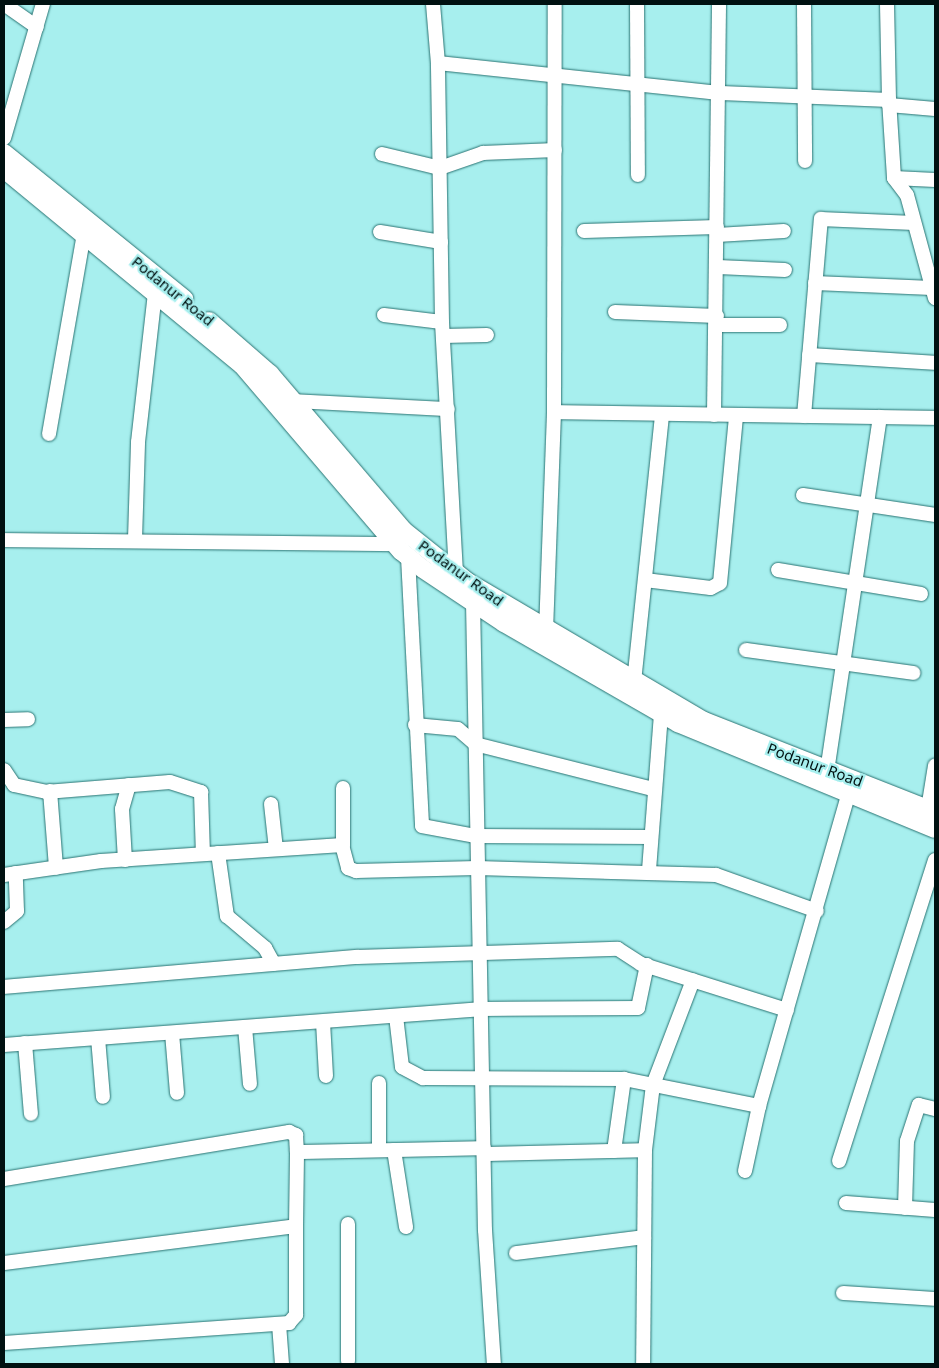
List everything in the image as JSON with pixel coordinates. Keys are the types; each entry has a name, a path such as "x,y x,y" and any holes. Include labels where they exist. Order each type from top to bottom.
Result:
{"main road":[{"name":"Podanur Road","path":"4,153 244,349 294,401 404,531 456,573 476,596 546,630 704,721 826,776"},
{"path":"4,169 242,365 408,556 476,596 661,714 851,786 935,828"},
{"name":"Podanur Road","path":"851,786 931,810"}],"street":[{"path":"4,4 36,27"},
{"path":"4,138 43,4"},
{"path":"433,4 438,63 443,329 456,573"},
{"path":"546,630 554,412 556,75 554,4"},
{"path":"637,4 638,175"},
{"path":"714,415 721,93 719,4"},
{"path":"804,4 805,161"},
{"path":"815,283 934,293 929,261 913,222 907,196 894,178 889,103 887,4"},
{"path":"438,63 721,93 806,96 935,109"},
{"path":"382,154 440,168 483,153 555,150"},
{"path":"894,178 935,180"},
{"path":"804,416 820,219 913,222"},
{"path":"584,231 784,231"},
{"path":"380,232 441,242"},
{"path":"49,434 84,234"},
{"path":"718,267 785,270"},
{"path":"135,539 138,442 155,292"},
{"path":"615,312 780,325"},
{"path":"384,315 443,329 487,335"},
{"path":"809,355 935,363"},
{"path":"294,401 448,409"},
{"path":"554,412 935,418"},
{"path":"634,682 662,414"},
{"path":"645,580 711,588 720,583 736,416"},
{"path":"826,776 841,661 880,417"},
{"path":"803,495 935,515"},
{"path":"4,540 135,539 396,544"},
{"path":"408,556 415,724 422,826 476,836 651,837"},
{"path":"778,570 921,594"},
{"path":"476,596 475,744 478,950 484,1151 494,1364"},
{"path":"746,650 841,661 913,672"},
{"path":"649,870 653,789 661,714"},
{"path":"4,720 28,719"},
{"path":"415,724 458,729 475,744 653,789"},
{"path":"931,810 935,766"},
{"path":"4,770 14,784 50,792 170,782 201,792 204,854"},
{"path":"125,860 122,809 129,785"},
{"path":"744,1171 758,1106 817,911 851,786"},
{"path":"343,788 343,846 348,868 356,871 477,868 649,870 716,876 817,911"},
{"path":"50,792 56,868"},
{"path":"272,804 276,849"},
{"path":"4,922 17,911 10,874 125,860 343,846"},
{"path":"218,853 227,916 265,948 274,964"},
{"path":"839,1161 935,860"},
{"path":"4,987 274,964 478,950 618,949 646,965 787,1010"},
{"path":"4,1045 322,1022 480,1008 638,1008 646,965"},
{"path":"643,1364 645,1150 653,1085 693,980"},
{"path":"396,1016 398,1057 408,1073 422,1078 482,1075 624,1079 758,1106"},
{"path":"322,1022 326,1076"},
{"path":"245,1027 250,1084"},
{"path":"172,1033 177,1093"},
{"path":"98,1038 103,1097"},
{"path":"25,1044 31,1114"},
{"path":"614,1151 624,1079"},
{"path":"379,1083 379,1150"},
{"path":"905,1208 907,1141 919,1105 935,1108"},
{"path":"4,1179 289,1132 296,1135 296,1315 289,1323 4,1343"},
{"path":"297,1152 379,1150 645,1150"},
{"path":"394,1150 406,1227"},
{"path":"846,1202 935,1210"},
{"path":"348,1224 348,1361"},
{"path":"4,1263 296,1226"},
{"path":"516,1253 644,1238"},
{"path":"843,1293 935,1299"},
{"path":"279,1324 282,1364"}]}
